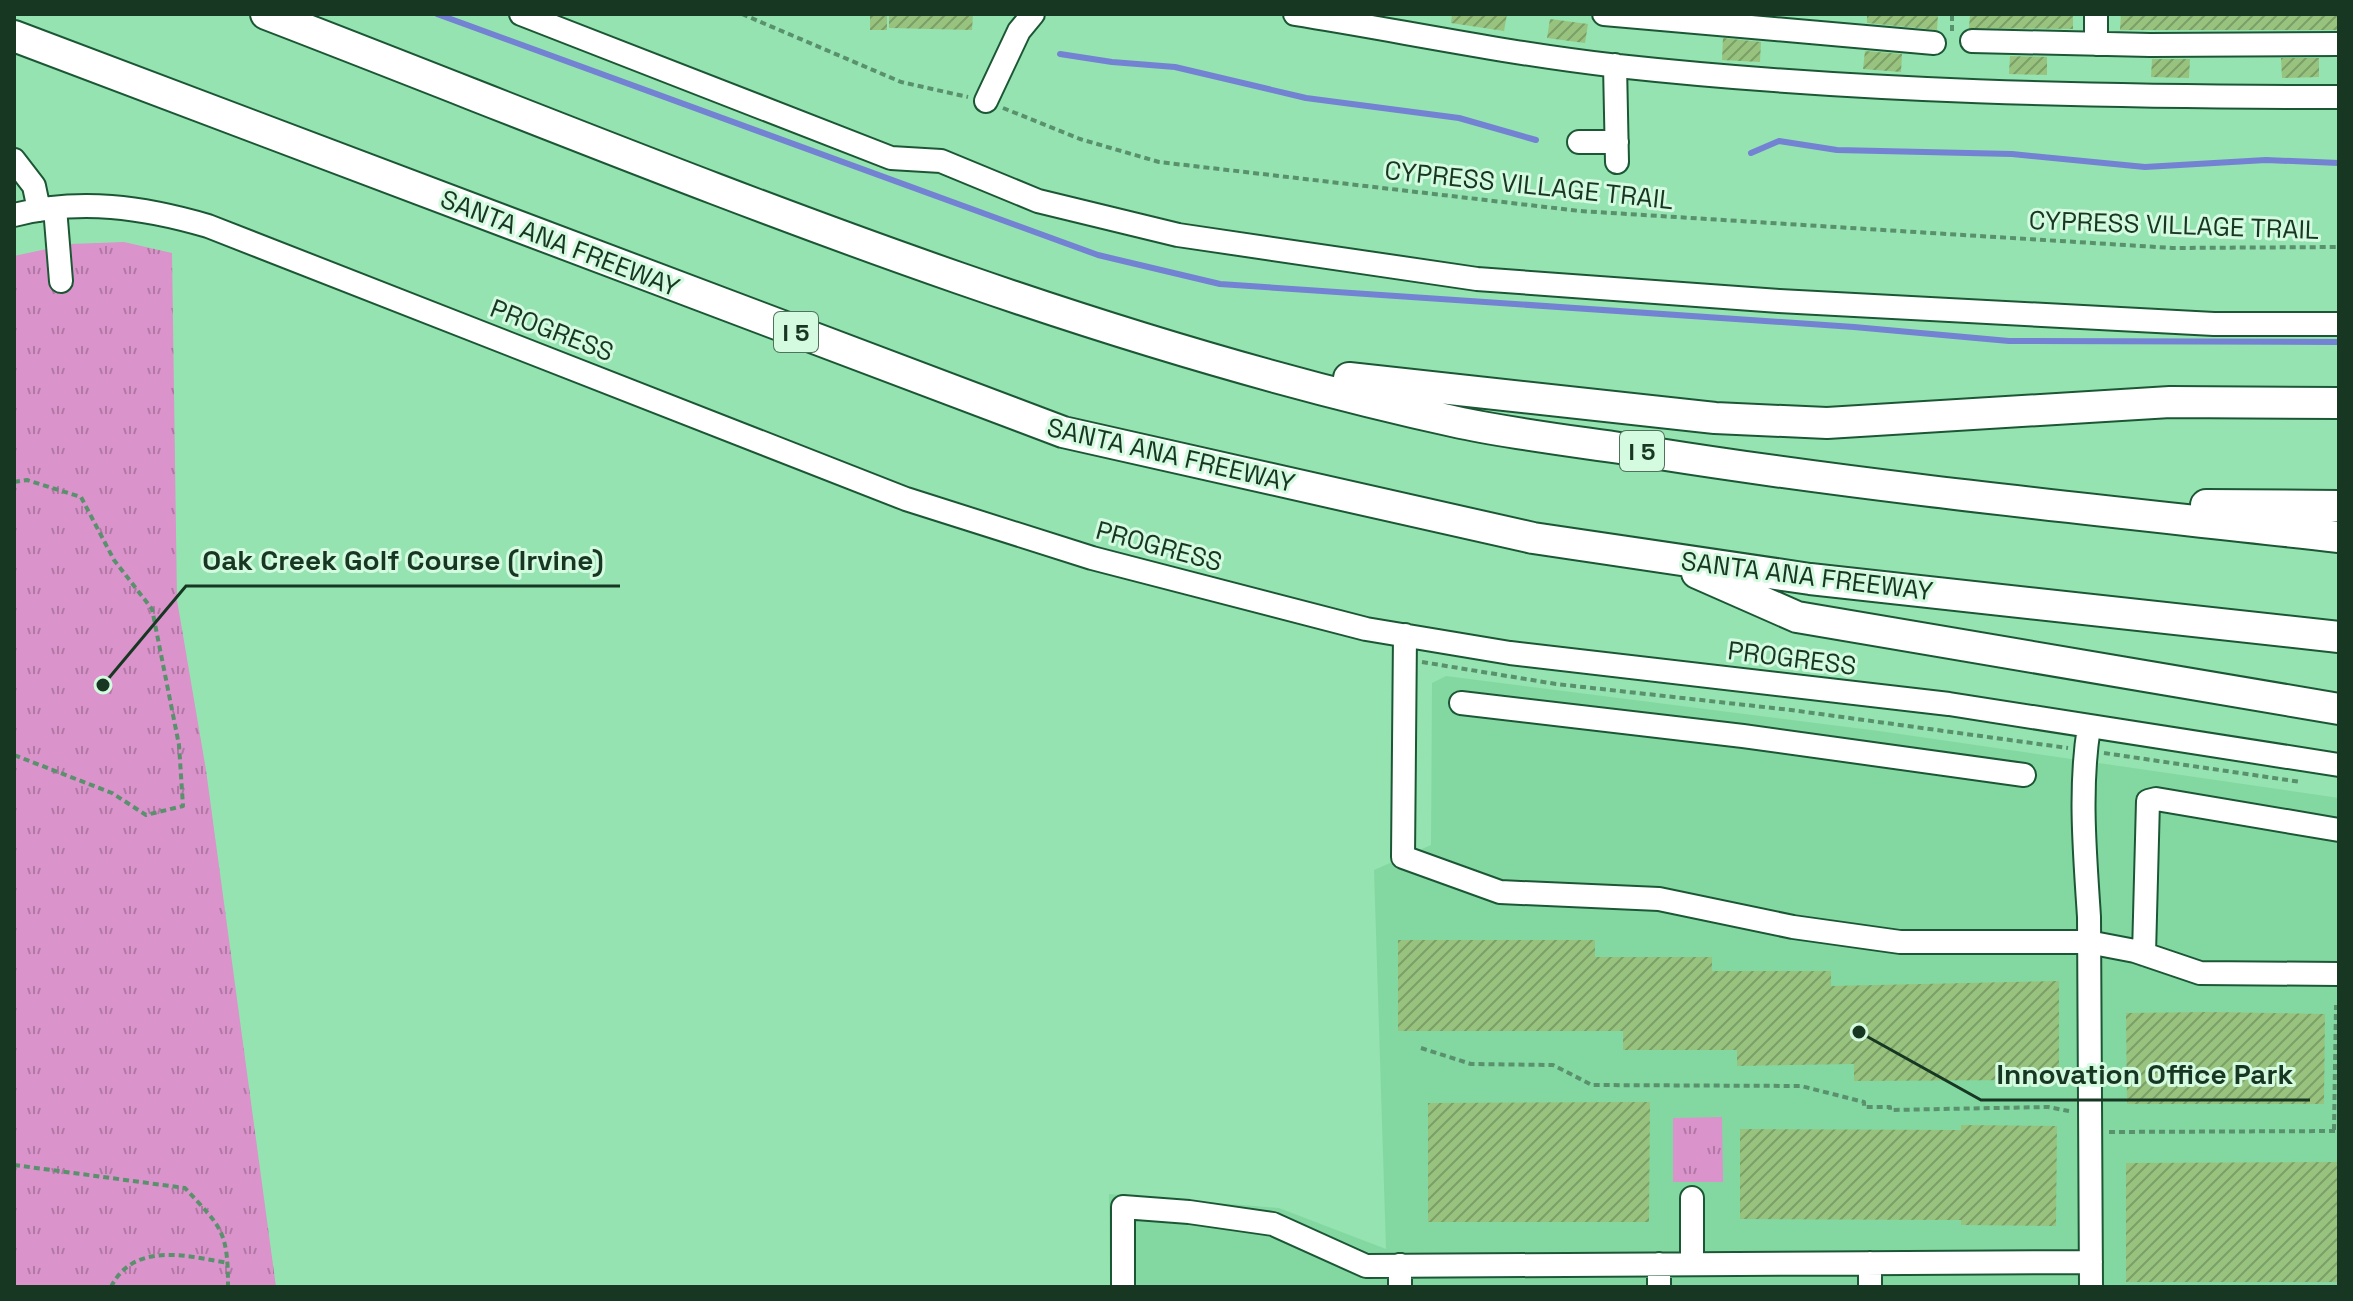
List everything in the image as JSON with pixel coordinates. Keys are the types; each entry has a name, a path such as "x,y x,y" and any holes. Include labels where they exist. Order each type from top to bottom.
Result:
{"highway":[{"name":"I 5","path":"266,14 863,244 1105,329 1239,367 1464,423 1760,470 2339,537"},
{"name":"SANTA ANA FREEWAY","path":"14,36 1063,432 1533,538 1810,579 2339,637"},
{"path":"14,60 79,62"},
{"path":"1239,367 1715,418 1827,423 2170,402 2339,403"},
{"path":"2052,504 2339,506"},
{"path":"1659,557 1797,617 2339,709"}],"street":[{"path":"521,14 891,158 941,161 1038,201 1178,235 1477,279 1779,301 2183,323 2339,324"},
{"path":"986,101 1019,31 1033,14"},
{"path":"1295,14 1615,65 1917,89 2339,97"},
{"path":"1604,14 1813,24 1934,43"},
{"path":"2096,14 2096,44"},
{"path":"1972,41 2339,44"},
{"path":"1579,142 1617,152 1615,65"},
{"path":"14,160 47,209 61,281"},
{"name":"PROGRESS","path":"14,215 47,209 112,205 164,213 208,226 906,499 1092,558 1366,629 1510,653 1949,704 2339,765"},
{"path":"1405,635 1403,857 1500,892 1659,899 1793,927 1900,942 2088,942 2144,954 2200,973 2339,974"},
{"path":"1461,703 1743,736 2024,775"},
{"path":"2089,727 2085,750 2091,1287"},
{"path":"2144,954 2148,801 2156,799 2339,830"},
{"path":"1692,1198 1692,1264"},
{"path":"1123,1287 1123,1207 1189,1212 1273,1224 1326,1246 1351,1262 1400,1276 1659,1276 1692,1264 2091,1262"},
{"path":"1870,1263 1870,1287"}],"path":[{"name":"CYPRESS VILLAGE TRAIL","path":"742,14 901,82 986,101 1080,139 1159,162 1580,211 2172,248 2339,247"},
{"path":"14,482 27,480 81,497 114,560 152,609 179,745 183,806 146,815 112,793 14,755"},
{"path":"1791,710 2069,748"},
{"path":"2115,755 2303,782"},
{"path":"2107,1132 2337,1131 2336,1005"},
{"path":"1421,1048 1471,1064 1553,1065 1592,1085 1801,1086 1864,1102 1864,1107 1890,1107 1890,1110 2048,1107 2071,1112"},
{"path":"14,1165 185,1188 213,1218 228,1245 228,1287"},
{"path":"111,1287 129,1265 148,1257 172,1253 228,1263"}],"shaded area":[{"path":"1446,676 1879,731 2339,798 2339,1287 1110,1287 1109,1194 1279,1208 1386,1249 1374,870 1431,845 1432,683"}],"green space":[{"path":"124,242 172,253 177,600 206,770 276,1287 14,1287 14,256 70,244"},
{"path":"1722,1117 1723,1182 1673,1182 1673,1118"}],"building":[{"path":"870,14 887,14 887,30 870,30"},
{"path":"889,14 973,14 972,30 889,28"},
{"path":"1452,14 1507,14 1504,31 1451,23"},
{"path":"1867,14 1938,14 1937,30 1867,23"},
{"path":"1970,14 2073,14 2073,29 1969,28"},
{"path":"2121,14 2339,14 2339,30 2120,30"},
{"path":"1550,19 1588,24 1585,43 1547,38"},
{"path":"1723,38 1761,42 1760,62 1722,60"},
{"path":"1865,51 1902,54 1901,72 1863,69"},
{"path":"2010,56 2047,57 2047,75 2009,74"},
{"path":"2281,58 2319,58 2319,77 2282,78"},
{"path":"2152,59 2190,59 2189,78 2151,77"},
{"path":"1398,940 1595,940 1595,957 1712,957 1712,971 1831,971 1831,986 2059,981 2059,1080 1854,1081 1854,1064 1737,1066 1737,1050 1623,1050 1623,1031 1398,1031"},
{"path":"2126,1013 2325,1014 2324,1104 2127,1104"},
{"path":"1650,1102 1649,1222 1428,1222 1428,1103"},
{"path":"1961,1125 2057,1126 2056,1226 1961,1225 1961,1220 1740,1219 1740,1129 1961,1130"},
{"path":"2339,1162 2339,1282 2126,1282 2126,1163"}],"waterway":[{"path":"437,14 1098,255 1220,284 1854,327 2009,341 2339,342"},
{"path":"1060,54 1175,67 1306,98 1459,118 1536,140"},
{"path":"1751,153 1779,141 1837,150 2012,154 2145,167 2266,160 2339,163"}],"place":[{"name":"Oak Creek Golf Course (Irvine)","path":"103,685"},
{"name":"Innovation Office Park","path":"1859,1032"}]}
